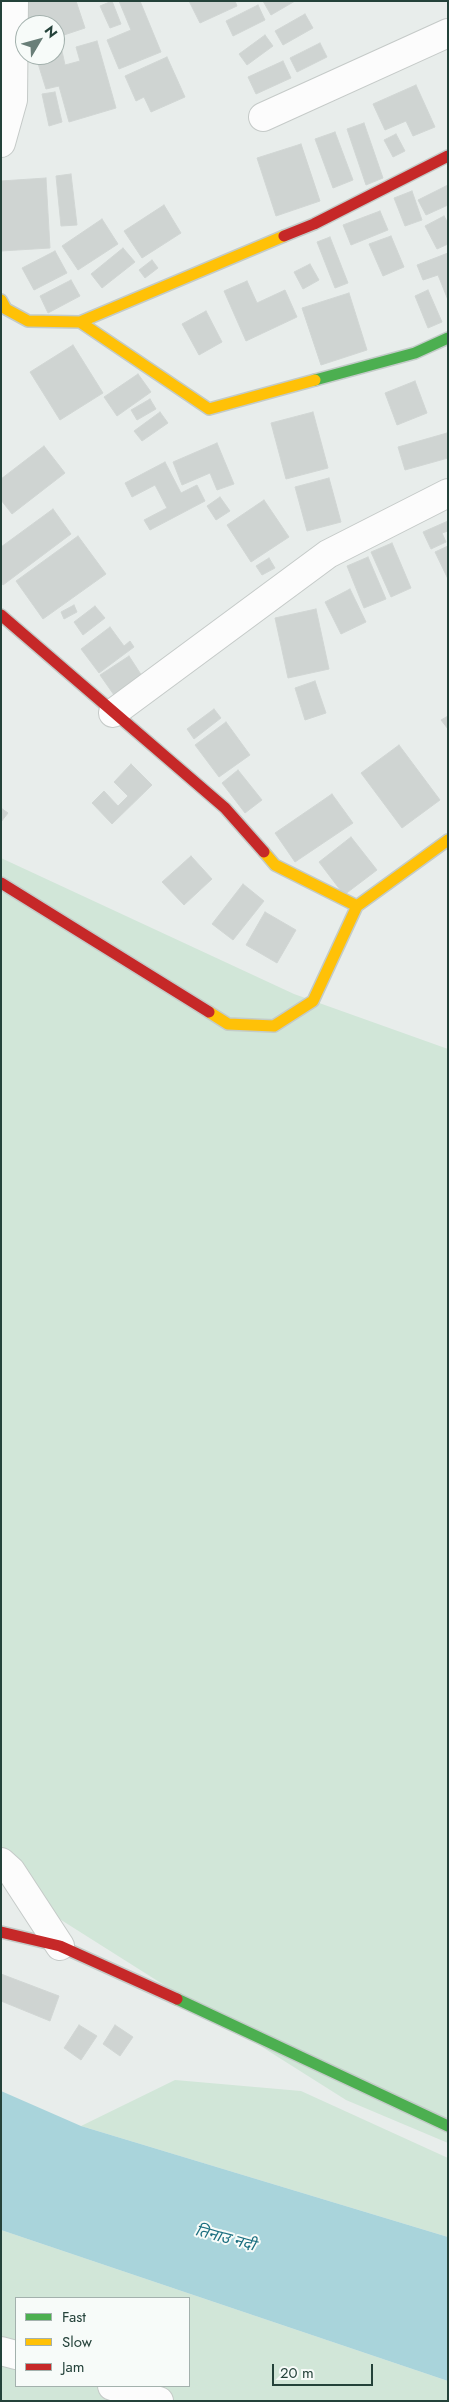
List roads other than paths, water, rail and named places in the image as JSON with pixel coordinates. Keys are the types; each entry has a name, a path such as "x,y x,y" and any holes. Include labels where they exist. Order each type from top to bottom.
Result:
{"street":[{"path":"1,143 13,100 14,1"},
{"path":"263,117 448,33"},
{"path":"1,300 6,310 28,321 80,322 314,224 448,156"},
{"path":"80,322 209,408 415,353 448,338"},
{"path":"113,713 328,554 448,493"},
{"path":"1,615 225,808 275,864 358,906"},
{"path":"1,883 228,1024 274,1026 313,1001 358,906 448,840"},
{"path":"1,1862 11,1871 60,1946"},
{"path":"1,1932 60,1946 93,1959 448,2126"},
{"path":"1,2351 15,2356"},
{"path":"115,2387 159,2401"}],"water":[{"name":"तिनाउ नदी","path":"1,2091 81,2126 448,2237 448,2381 1,2230"}]}
